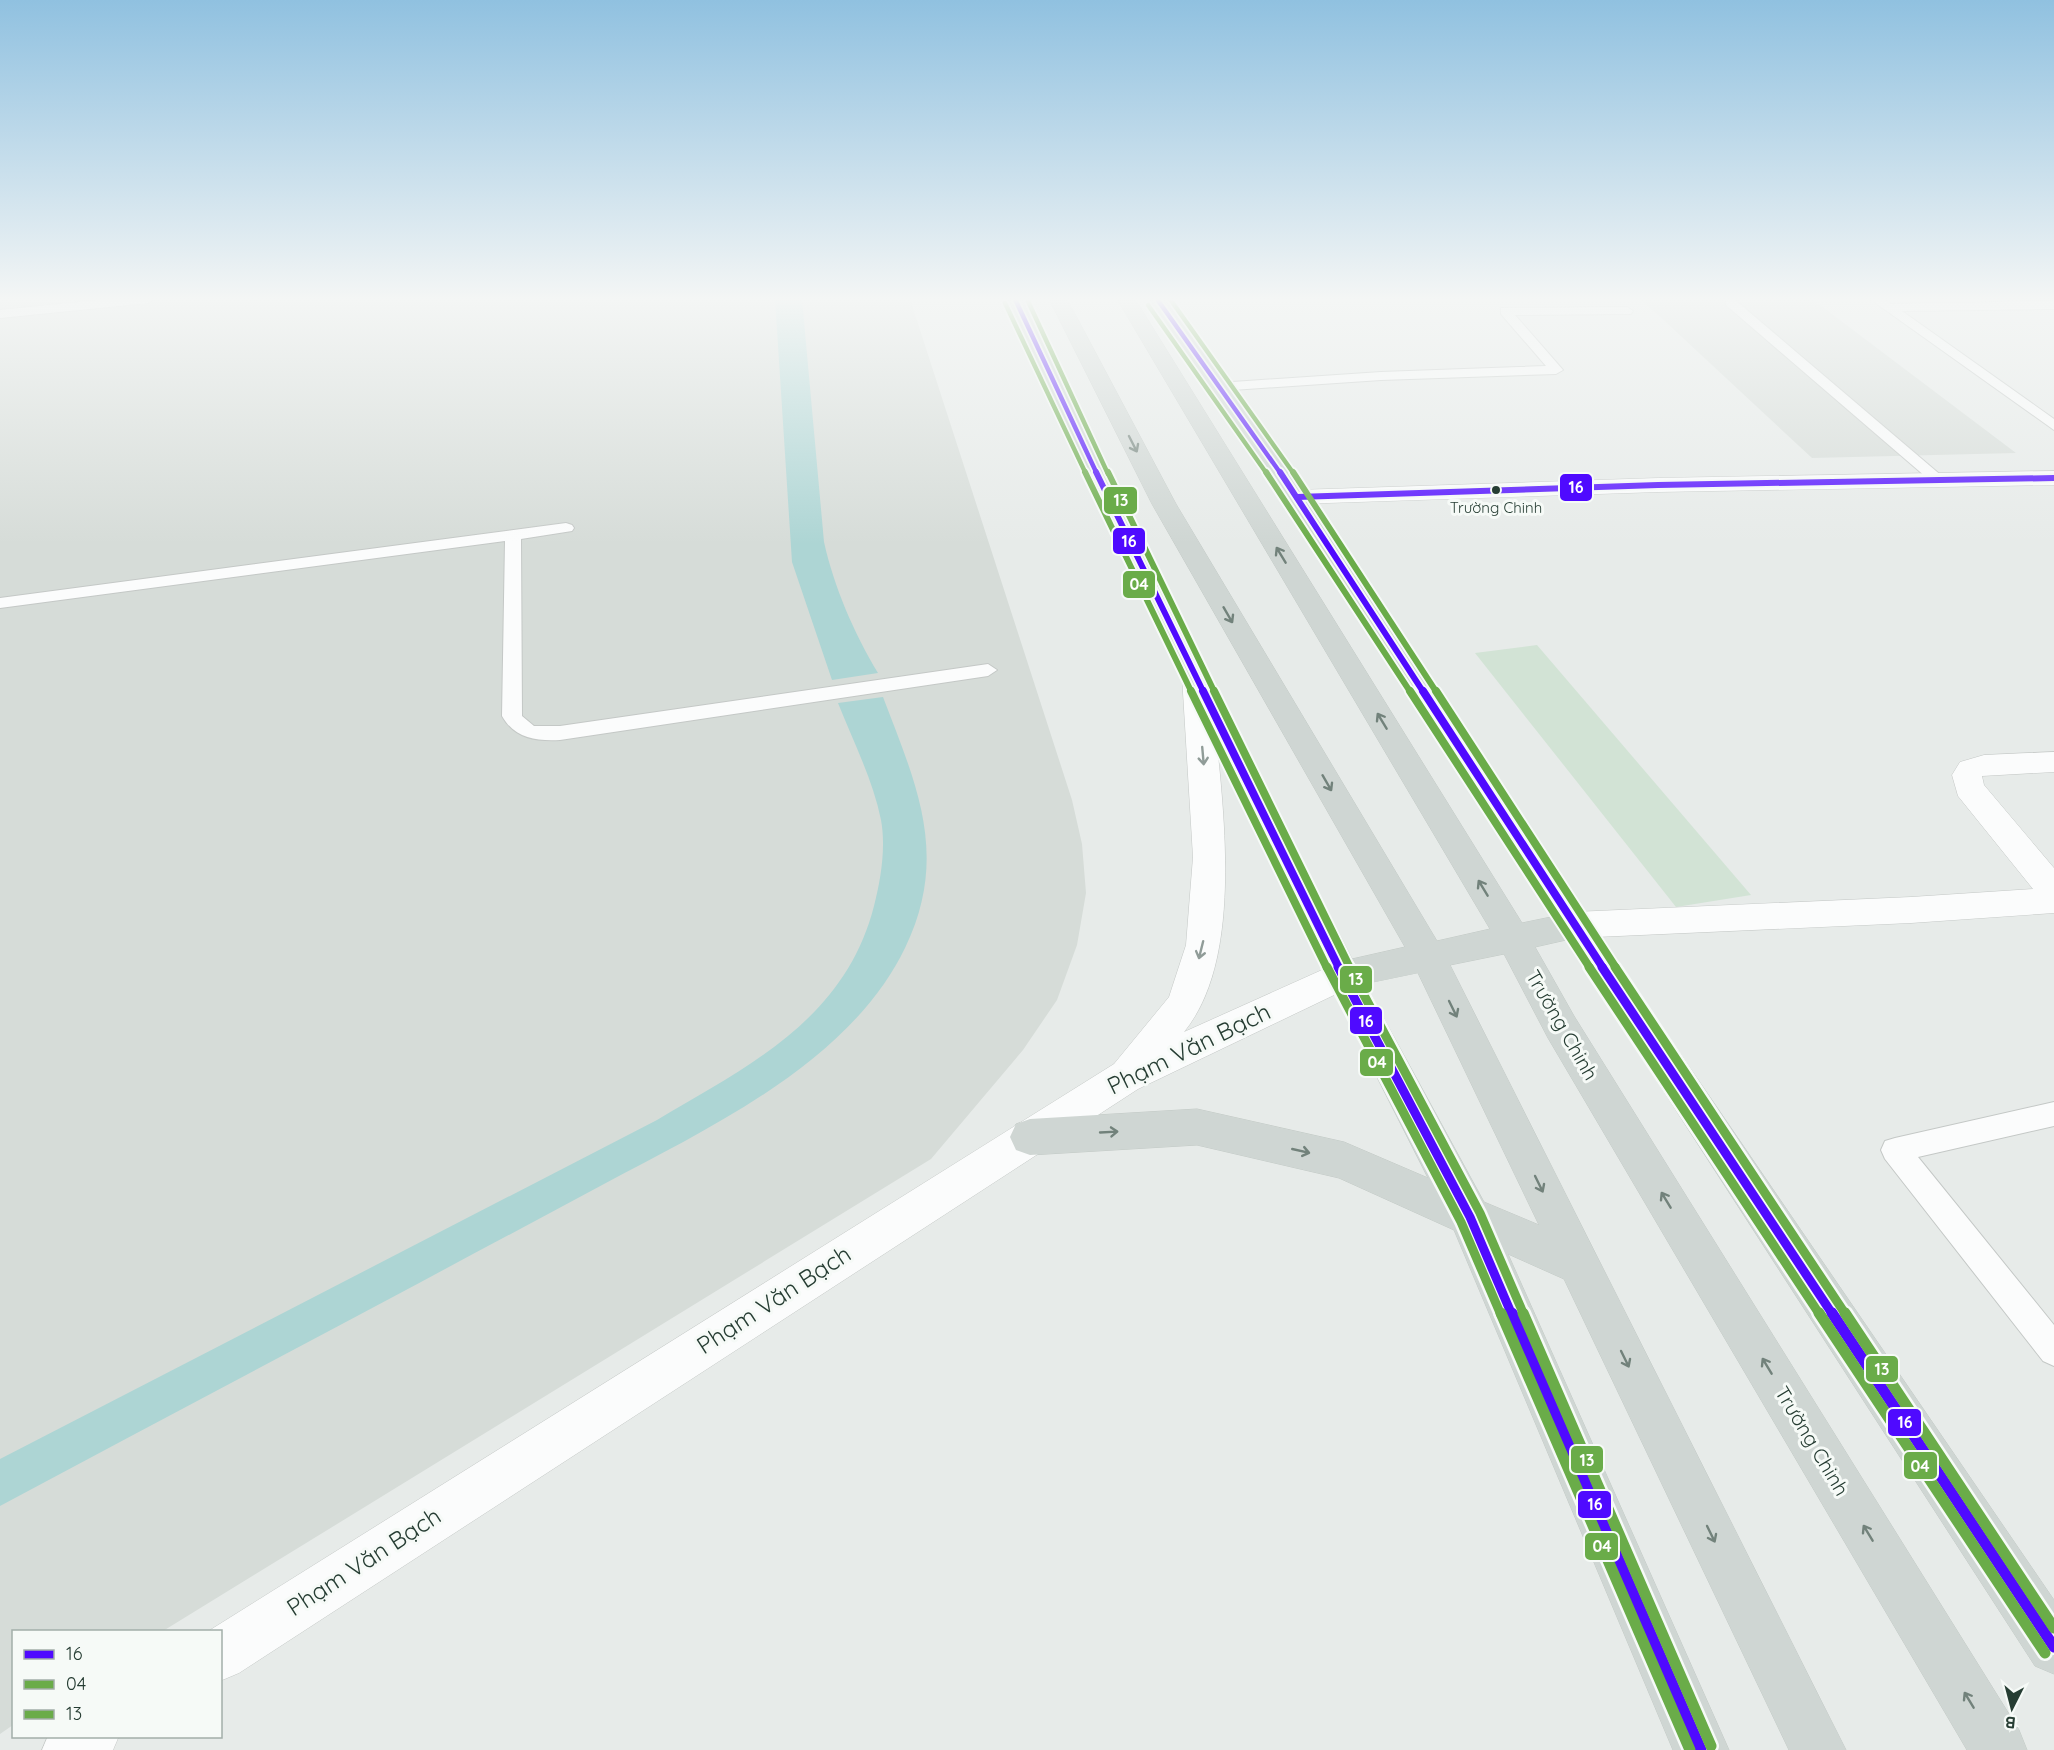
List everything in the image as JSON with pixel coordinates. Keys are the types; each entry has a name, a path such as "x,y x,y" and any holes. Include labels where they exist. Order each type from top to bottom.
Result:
{"main road":[{"path":"1054,381 1342,975 1470,1217 1701,1750"},
{"path":"1100,381 1164,504 1428,956 1818,1750"},
{"name":"Trường Chinh","path":"1176,381 1514,938 1561,1027 1999,1750"},
{"path":"1214,381 1297,498 1574,924 2054,1647"},
{"path":"1342,975 1574,924"},
{"path":"1030,1137 1197,1127 1344,1161 1577,1263"}],"street":[{"path":"1297,498 1647,485 2054,478"},
{"path":"1124,1077 1185,1005 1203,945 1209,857 1196,676"},
{"path":"2054,762 1984,765 1971,769 1966,775 1969,788 2054,891"},
{"path":"1574,924 1899,910 2054,900"},
{"name":"Phạm Văn Bạch","path":"222,1653 1124,1077 1342,975"},
{"path":"70,1750 89,1738"}],"lane":[{"path":"1218,387 1312,381"},
{"path":"1822,381 1938,480"},
{"path":"1991,381 2054,426"},
{"path":"0,603 566,528"},
{"path":"513,535 512,716 515,723 532,732 560,733 988,670"},
{"path":"2054,1114 1894,1150 2054,1350"}],"shaded area":[{"path":"0,381 936,381 1072,800 1082,844 1086,893 1077,945 1057,1000 1023,1050 931,1159 165,1630 12,1630 12,1726 0,1734"},
{"path":"1729,381 1920,381 2016,453 1812,458"}],"green space":[{"path":"1537,645 1751,895 1676,907 1475,653"}],"water":[{"path":"780,381 809,381 824,542 833,576 846,609 878,673 832,680 792,562"},
{"path":"883,697 907,760 923,820 927,851 925,882 918,914 905,948 881,989 850,1025 814,1058 732,1114 688,1139 0,1506 0,1459 657,1120 759,1058 790,1035 817,1009 841,979 860,945 874,906 882,863 881,820 868,775 838,703"}],"transit line":[{"name":"04","path":"1042,381 1333,980 1461,1222 1690,1750"},
{"name":"16","path":"1053,381 1113,508 1342,975 1470,1217 1701,1750"},
{"name":"13","path":"1065,381 1122,503 1351,970 1480,1213 1711,1746"},
{"name":"04","path":"1202,381 1288,503 1565,931 2045,1653"},
{"name":"16","path":"1215,381 1297,497 1574,925 2054,1647"},
{"name":"13","path":"1228,381 1306,491 1583,919 2054,1628"},
{"name":"16","path":"1297,497 1658,485 2054,478"}],"place":[{"name":"Trường Chinh","path":"1496,490"}]}
